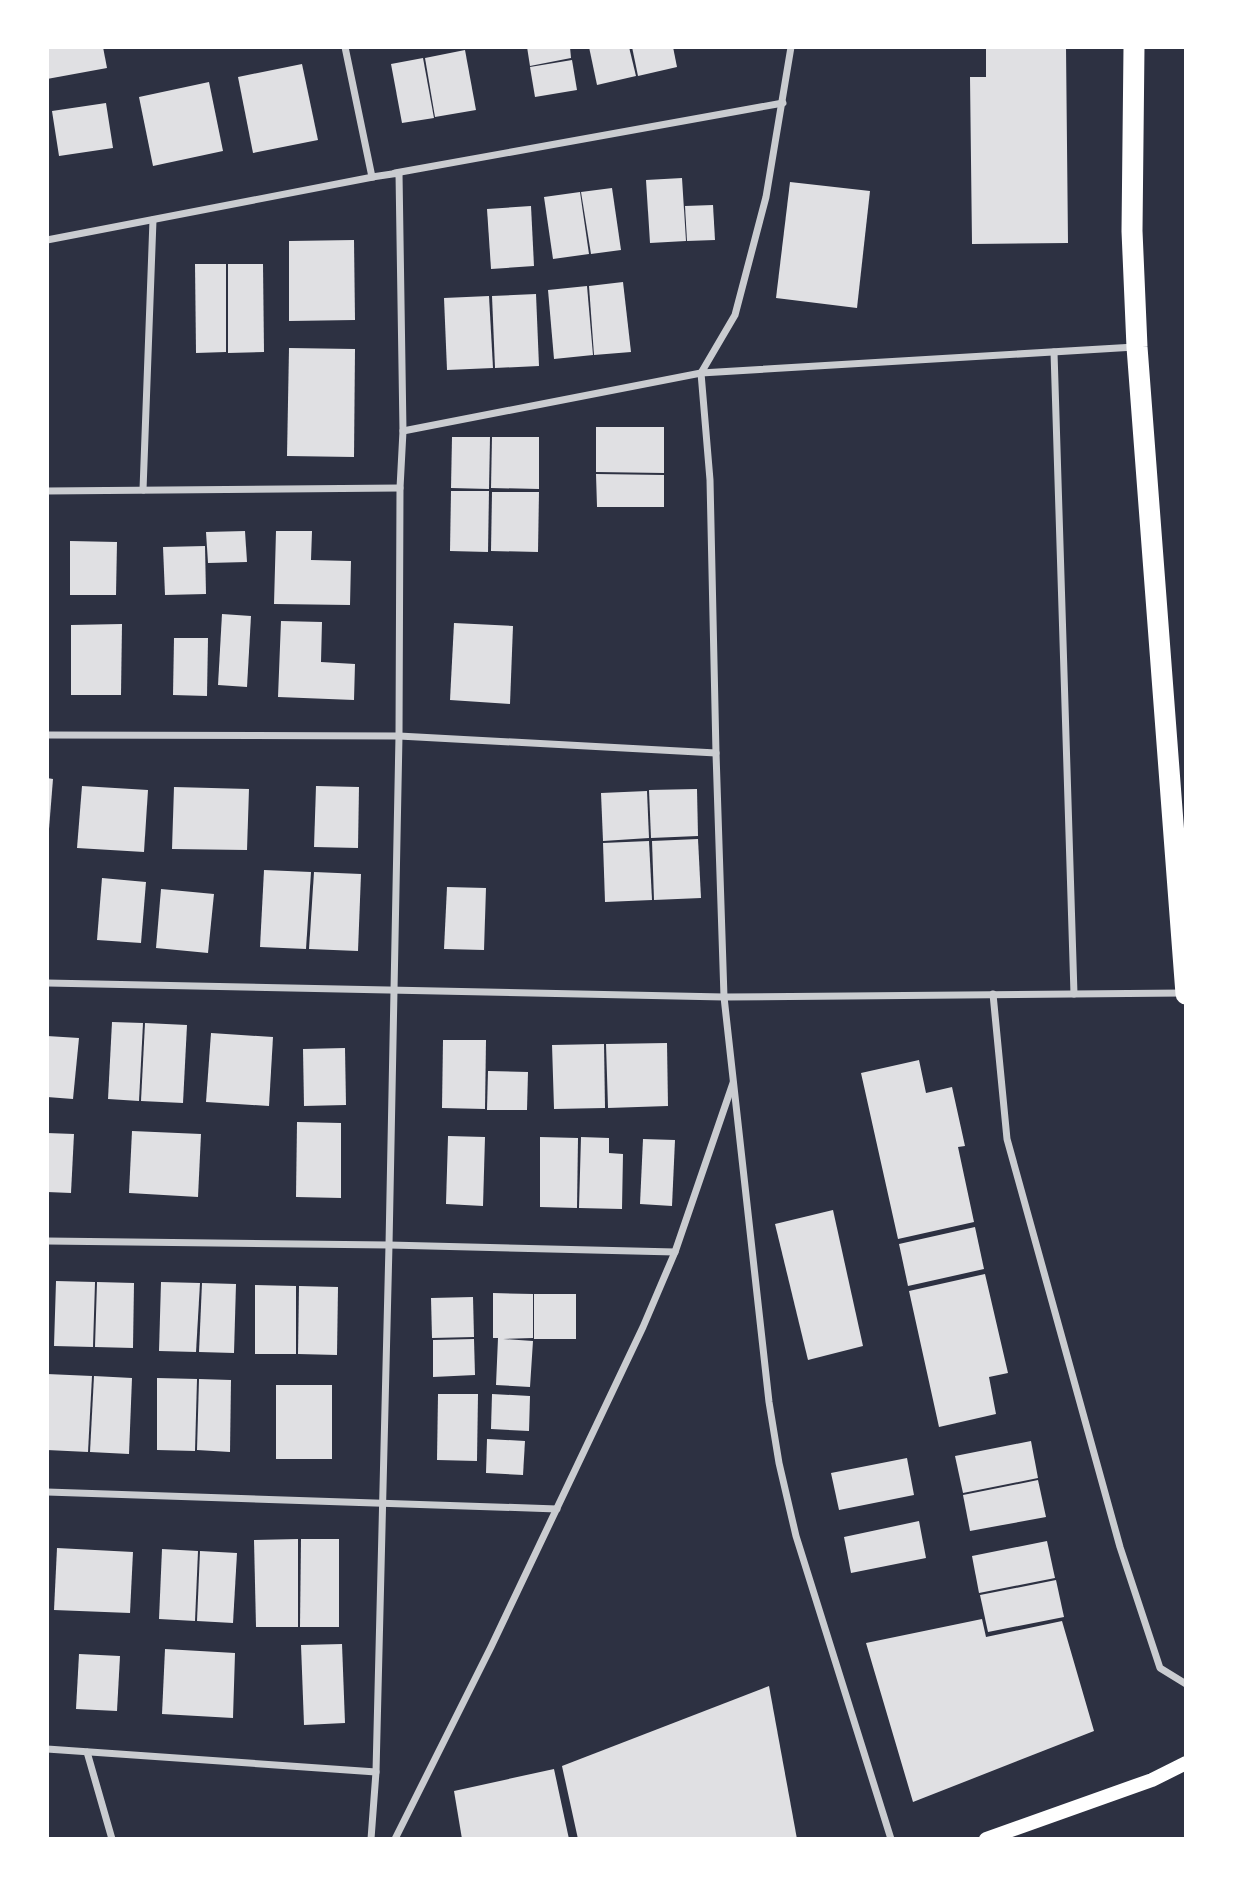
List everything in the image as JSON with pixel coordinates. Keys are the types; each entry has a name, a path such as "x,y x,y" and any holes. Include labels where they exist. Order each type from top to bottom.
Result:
{"highway":[{"path":"1134,47 1132,231 1137,347 1186,994"}],"main road":[{"path":"986,1839 1152,1780 1186,1763"}],"street":[{"path":"345,47 372,177"},
{"path":"791,47 766,197 735,315 702,373 710,480 724,996 769,1402 779,1463 796,1536 891,1839"},
{"path":"47,240 372,177 783,103"},
{"path":"371,1839 376,1772 389,1245 403,431 399,173 372,177"},
{"path":"143,491 153,220"},
{"path":"403,431 702,373 1137,347"},
{"path":"1054,352 1074,994"},
{"path":"47,491 400,488"},
{"path":"47,735 399,736 716,753"},
{"path":"47,984 724,996 1186,994"},
{"path":"993,994 1007,1139 1117,1534 1160,1668 1186,1684"},
{"path":"395,1839 491,1647 676,1252 733,1081"},
{"path":"47,1241 676,1252"},
{"path":"47,1492 557,1509"},
{"path":"47,1749 376,1772"},
{"path":"87,1752 112,1839"}],"building":[{"path":"47,47 103,47 107,68 47,79"},
{"path":"527,47 570,47 571,58 530,66"},
{"path":"589,47 629,47 636,76 597,85"},
{"path":"632,47 673,47 677,67 638,76"},
{"path":"1066,47 1068,243 972,244 970,77 986,77 986,48"},
{"path":"465,50 476,110 435,117 425,58"},
{"path":"423,58 434,118 402,123 391,64"},
{"path":"572,60 577,90 535,97 530,67"},
{"path":"302,64 318,140 253,153 238,77"},
{"path":"209,82 223,151 153,166 139,97"},
{"path":"106,103 113,148 59,156 52,111"},
{"path":"682,178 686,241 650,243 646,180"},
{"path":"790,182 870,191 857,308 776,298"},
{"path":"612,188 621,250 591,254 581,192"},
{"path":"580,192 589,254 553,259 544,197"},
{"path":"713,205 715,240 687,241 685,206"},
{"path":"531,206 534,266 491,269 487,209"},
{"path":"354,240 355,320 289,321 289,241"},
{"path":"195,264 226,264 226,352 196,353"},
{"path":"228,264 263,264 264,352 228,353"},
{"path":"623,282 631,352 594,355 589,286"},
{"path":"587,286 593,355 554,359 548,290"},
{"path":"536,294 539,366 495,368 492,296"},
{"path":"489,296 493,368 447,370 444,298"},
{"path":"289,348 355,349 354,457 287,456"},
{"path":"596,427 664,427 664,473 596,472"},
{"path":"452,437 490,437 489,489 451,488"},
{"path":"492,437 539,437 539,489 491,488"},
{"path":"596,474 664,475 664,507 597,507"},
{"path":"451,491 489,491 488,552 450,551"},
{"path":"492,492 539,492 538,552 491,551"},
{"path":"245,531 247,562 208,563 206,532"},
{"path":"276,531 312,531 311,560 351,561 350,605 274,604"},
{"path":"70,541 117,542 116,595 70,595"},
{"path":"205,546 206,594 165,595 163,547"},
{"path":"222,614 251,616 247,687 218,685"},
{"path":"281,621 322,622 321,662 355,664 354,700 278,697"},
{"path":"454,623 513,626 510,704 450,700"},
{"path":"122,624 121,695 71,695 71,625"},
{"path":"174,638 208,638 207,696 173,695"},
{"path":"47,778 53,779 49,829 47,829"},
{"path":"82,786 148,790 144,852 77,848"},
{"path":"316,786 359,787 358,848 314,847"},
{"path":"174,787 249,789 247,850 172,849"},
{"path":"697,789 698,836 651,838 649,790"},
{"path":"647,791 649,838 603,841 601,793"},
{"path":"698,839 701,898 654,900 652,841"},
{"path":"649,841 652,900 605,902 603,843"},
{"path":"264,870 311,872 306,949 260,947"},
{"path":"314,872 361,874 358,951 309,949"},
{"path":"102,878 146,882 141,943 97,940"},
{"path":"447,887 486,888 484,950 444,949"},
{"path":"161,889 214,894 208,953 156,948"},
{"path":"112,1022 143,1023 139,1101 108,1099"},
{"path":"145,1023 187,1025 183,1103 141,1101"},
{"path":"211,1033 273,1037 269,1106 206,1102"},
{"path":"47,1036 79,1038 73,1099 47,1097"},
{"path":"443,1040 486,1040 485,1109 442,1108"},
{"path":"667,1043 668,1106 608,1108 606,1044"},
{"path":"604,1044 605,1108 554,1109 552,1045"},
{"path":"345,1048 346,1105 304,1106 303,1049"},
{"path":"919,1060 926,1093 952,1087 965,1146 958,1147 974,1222 898,1239 861,1073"},
{"path":"488,1071 528,1072 527,1110 487,1110"},
{"path":"297,1122 341,1123 341,1198 296,1197"},
{"path":"132,1131 201,1134 198,1197 129,1193"},
{"path":"47,1133 74,1134 71,1193 47,1192"},
{"path":"448,1136 485,1137 483,1206 446,1204"},
{"path":"540,1137 578,1138 577,1208 540,1207"},
{"path":"581,1137 609,1138 609,1153 623,1154 622,1209 579,1208"},
{"path":"643,1139 675,1140 672,1206 640,1204"},
{"path":"833,1210 863,1346 808,1360 775,1224"},
{"path":"975,1227 984,1269 908,1286 899,1244"},
{"path":"985,1274 1008,1373 989,1377 996,1414 939,1427 909,1291"},
{"path":"56,1281 95,1282 93,1347 54,1346"},
{"path":"97,1282 134,1283 133,1348 95,1347"},
{"path":"161,1282 200,1283 196,1352 159,1351"},
{"path":"202,1283 236,1284 234,1353 199,1352"},
{"path":"255,1285 296,1286 296,1354 255,1354"},
{"path":"299,1286 338,1287 337,1355 298,1354"},
{"path":"493,1293 533,1294 533,1338 503,1339 533,1341 530,1387 496,1385 498,1338 493,1338"},
{"path":"534,1294 576,1294 576,1339 534,1339"},
{"path":"473,1297 474,1337 432,1338 431,1298"},
{"path":"474,1339 475,1375 433,1377 433,1340"},
{"path":"47,1374 92,1376 88,1452 47,1450"},
{"path":"94,1376 132,1378 129,1454 90,1452"},
{"path":"157,1378 197,1379 195,1451 157,1450"},
{"path":"199,1379 231,1380 230,1452 197,1450"},
{"path":"276,1385 332,1385 332,1459 276,1459"},
{"path":"438,1394 478,1394 477,1461 437,1460"},
{"path":"492,1394 530,1396 529,1431 491,1429"},
{"path":"487,1439 525,1441 523,1475 486,1473"},
{"path":"1031,1441 1038,1478 963,1493 955,1456"},
{"path":"907,1458 914,1495 839,1510 831,1473"},
{"path":"1038,1480 1046,1517 970,1531 963,1495"},
{"path":"919,1521 926,1558 851,1573 844,1537"},
{"path":"298,1539 298,1627 256,1627 254,1540"},
{"path":"301,1539 339,1539 339,1627 300,1627"},
{"path":"1047,1541 1055,1578 979,1593 972,1556"},
{"path":"57,1548 133,1552 130,1613 54,1610"},
{"path":"162,1549 198,1551 195,1621 159,1619"},
{"path":"200,1551 237,1553 233,1623 197,1621"},
{"path":"1056,1580 1064,1617 988,1632 980,1595"},
{"path":"982,1619 986,1637 1062,1621 1094,1731 913,1802 866,1643"},
{"path":"342,1644 345,1723 304,1725 301,1645"},
{"path":"165,1649 235,1653 233,1718 162,1714"},
{"path":"79,1654 120,1656 117,1711 76,1709"},
{"path":"769,1686 797,1839 578,1839 562,1766"},
{"path":"554,1769 569,1839 462,1839 454,1791"}]}
